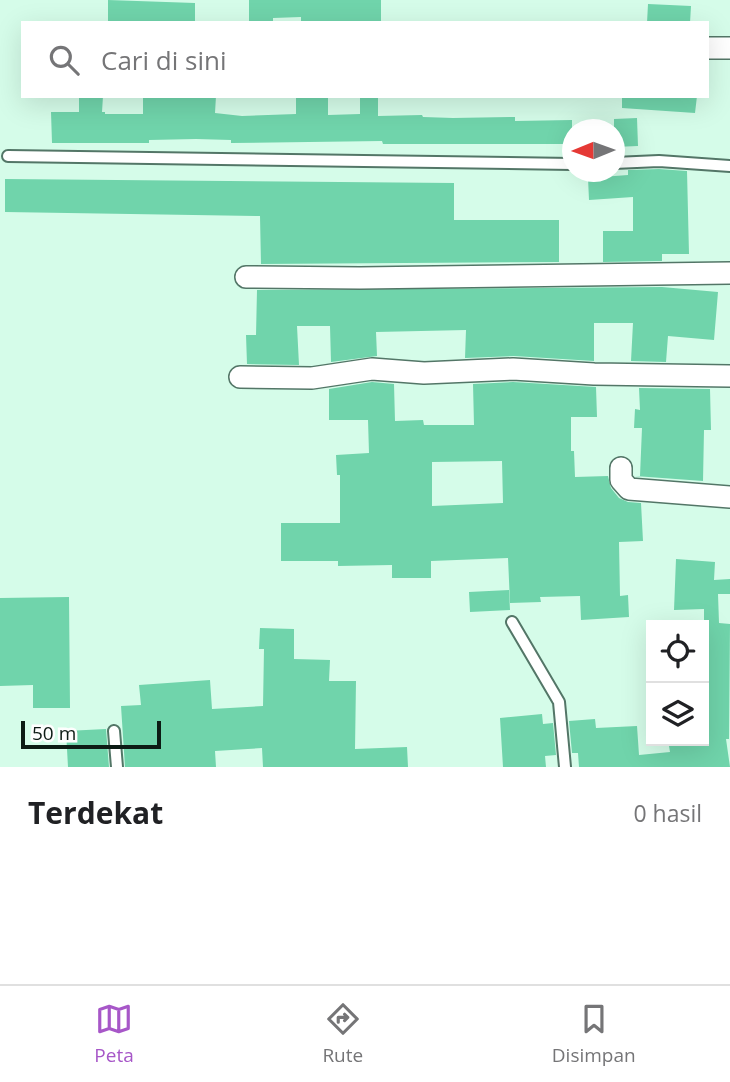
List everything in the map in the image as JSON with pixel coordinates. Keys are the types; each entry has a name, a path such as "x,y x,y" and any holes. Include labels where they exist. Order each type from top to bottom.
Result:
{"street":[{"path":"709,48 730,48"},
{"path":"246,277 730,273"},
{"path":"240,377 312,378 372,369 424,373 513,369 594,374 730,376"},
{"path":"621,468 621,480 629,489 730,497"}],"lane":[{"path":"8,156 562,164"},
{"path":"625,163 659,161 730,166"},
{"path":"512,622 559,702 565,767"},
{"path":"114,731 117,767"}],"building":[{"path":"108,0 195,3 195,21 108,21"},
{"path":"249,0 381,0 381,21 301,21 301,17 249,21"},
{"path":"648,4 691,6 690,21 647,21"},
{"path":"79,98 103,98 102,112 105,114 143,114 143,98 216,98 215,113 242,116 296,114 296,98 328,98 328,115 360,114 360,98 378,98 378,116 515,117 515,121 562,120 562,144 383,144 382,141 231,143 231,140 196,139 149,140 149,143 52,143 51,112 79,112"},
{"path":"622,98 697,98 695,113 622,108"},
{"path":"637,118 638,146 625,147 625,119 614,119"},
{"path":"628,170 687,171 689,254 662,254 662,261 603,262 603,231 633,231 633,197 589,200 588,182 625,182"},
{"path":"5,179 454,183 454,220 559,220 559,262 261,264 260,216 5,212"},
{"path":"662,287 718,292 714,340 668,336 666,362 631,361 633,323 594,323 594,361 514,356 465,358 466,330 376,332 377,356 331,362 330,326 297,326 299,365 247,364 246,335 256,335 257,290"},
{"path":"372,382 394,384 395,421 423,420 424,425 474,425 473,384 513,382 596,387 597,417 571,417 571,451 574,451 575,477 608,476 611,488 619,498 641,503 643,541 619,542 620,596 628,595 629,617 581,620 580,596 540,597 541,602 510,603 508,558 431,561 431,578 392,578 392,565 338,566 338,561 281,561 281,523 340,523 340,475 337,475 336,455 369,453 368,420 329,420 329,389","holes":["502,461 503,503 432,506 432,462"]},
{"path":"639,388 710,389 711,430 704,430 703,481 635,476 640,476 642,428 634,428 635,409 640,410"},
{"path":"676,559 715,562 714,580 730,579 730,594 718,594 719,623 730,624 729,739 726,739 730,767 579,767 578,753 572,753 569,721 595,719 596,728 637,726 639,755 670,752 669,746 709,746 709,620 704,620 704,609 674,610"},
{"path":"509,590 510,610 470,612 469,592"},
{"path":"69,597 70,708 33,708 33,685 0,686 0,598"},
{"path":"260,628 294,629 294,659 330,660 329,681 356,681 355,749 407,747 408,767 263,767 262,748 215,751 216,767 125,767 121,706 141,705 139,685 210,680 212,709 263,706 264,649 259,649"},
{"path":"542,714 543,724 553,723 556,755 545,756 546,767 503,767 500,718"},
{"path":"106,729 109,767 68,767 66,731"}]}
